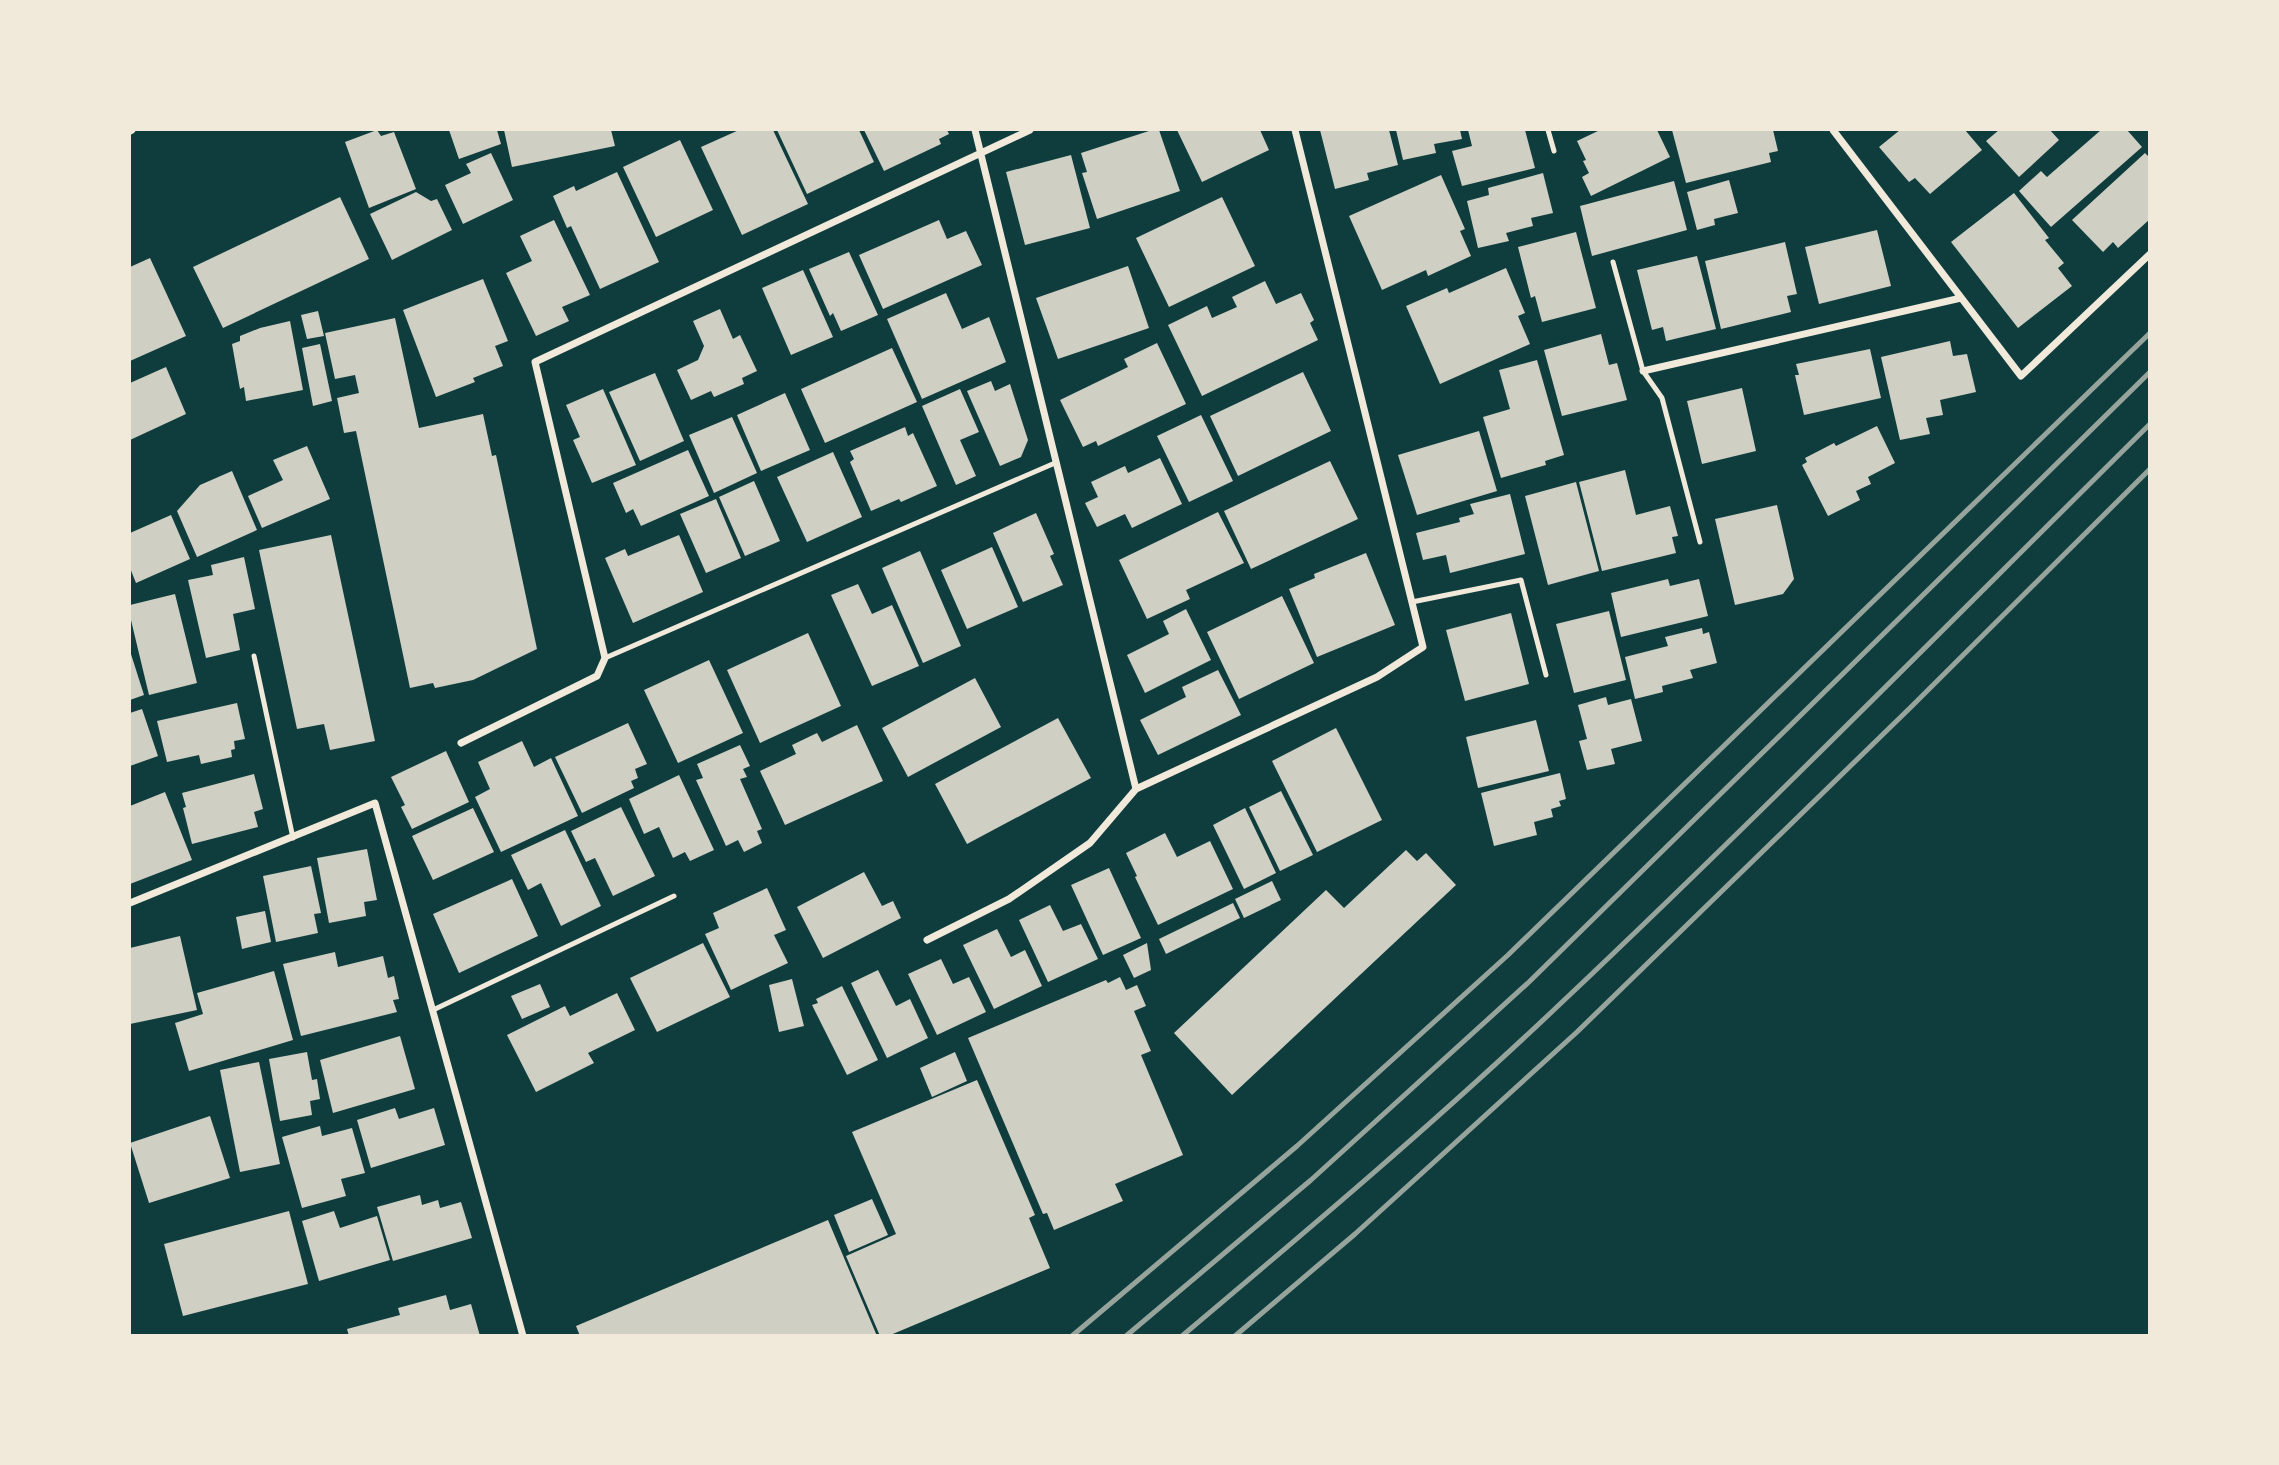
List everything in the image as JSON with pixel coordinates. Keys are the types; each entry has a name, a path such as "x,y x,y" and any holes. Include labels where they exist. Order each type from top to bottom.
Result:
{"street":[{"path":"975,130 1136,789"},
{"path":"461,743 597,676 605,658 535,362 1030,130"},
{"path":"927,940 1009,899 1090,842 1136,789 1377,677 1423,647 1295,130"},
{"path":"1833,130 2021,376 2150,254"},
{"path":"1643,371 1961,298"},
{"path":"130,903 375,803 523,1335"}],"lane":[{"path":"1548,130 1554,150"},
{"path":"1613,262 1643,371 1662,398 1700,542"},
{"path":"605,658 1055,463"},
{"path":"1412,602 1521,580 1546,675"},
{"path":"254,656 293,838"},
{"path":"433,1010 674,896"}],"building":[{"path":"377,130 381,136 394,132 416,189 369,208 345,142"},
{"path":"449,130 497,130 501,144 459,159"},
{"path":"504,130 611,130 615,146 512,167"},
{"path":"739,130 773,130 808,204 742,235 701,147"},
{"path":"777,130 859,130 874,162 807,194"},
{"path":"864,130 947,130 949,134 939,139 941,144 884,171"},
{"path":"1159,130 1180,191 1097,219 1082,173 1087,172 1081,153"},
{"path":"1177,130 1260,130 1269,150 1202,182"},
{"path":"1320,130 1389,130 1398,165 1367,173 1369,180 1335,189"},
{"path":"1396,130 1460,130 1462,139 1434,144 1436,153 1403,160"},
{"path":"1468,130 1525,130 1535,168 1462,186 1452,151 1472,146"},
{"path":"1600,130 1657,130 1670,157 1591,196 1582,177 1589,173 1583,161 1586,160 1577,141"},
{"path":"1672,130 1773,130 1778,151 1769,153 1771,162 1686,183"},
{"path":"1900,130 1965,130 1982,150 1930,194 1915,178 1909,182 1879,147"},
{"path":"1999,130 2050,130 2059,140 2019,177 1986,141"},
{"path":"2101,130 2127,130 2142,147 2051,227 2019,191 2041,171 2047,177"},
{"path":"680,140 713,210 656,237 623,167"},
{"path":"491,153 513,200 463,224 445,185 471,173 466,164"},
{"path":"2145,153 2150,158 2150,219 2118,248 2113,242 2103,252 2072,220"},
{"path":"1071,155 1090,228 1025,245 1006,172"},
{"path":"617,172 659,262 600,289 571,226 567,228 553,196 574,186 576,191"},
{"path":"1543,173 1553,213 1531,218 1533,226 1506,233 1509,241 1478,248 1467,201 1489,195 1488,188"},
{"path":"1441,175 1465,229 1460,231 1471,256 1428,276 1426,270 1382,290 1349,216"},
{"path":"1729,180 1738,213 1714,219 1715,225 1697,230 1687,192"},
{"path":"1674,181 1687,230 1592,256 1580,206"},
{"path":"416,192 431,201 437,199 452,230 392,260 370,214"},
{"path":"2014,193 2049,238 2045,240 2064,263 2058,268 2072,286 2018,328 1951,242"},
{"path":"340,197 369,259 223,328 193,267"},
{"path":"1222,197 1255,266 1169,307 1136,238"},
{"path":"554,220 590,295 562,307 569,321 536,336 506,273 532,261 520,236"},
{"path":"939,220 947,239 966,231 982,265 883,309 859,255"},
{"path":"1877,230 1891,286 1819,304 1805,247"},
{"path":"1576,232 1596,308 1542,322 1535,296 1531,298 1518,247"},
{"path":"1785,242 1797,294 1787,296 1791,312 1721,329 1705,261"},
{"path":"849,252 878,315 841,331 833,313 830,316 809,269"},
{"path":"1697,256 1716,329 1666,341 1663,327 1652,330 1637,270"},
{"path":"150,258 186,336 130,361 130,267"},
{"path":"1128,266 1149,328 1058,359 1036,298"},
{"path":"1506,268 1525,313 1518,316 1530,344 1440,384 1406,306 1447,288 1449,293"},
{"path":"803,270 833,337 791,355 762,288"},
{"path":"483,279 508,341 495,346 503,366 473,378 475,382 436,397 403,310"},
{"path":"1265,281 1276,304 1301,293 1314,320 1310,323 1318,340 1202,396 1168,325 1207,306 1212,318 1237,307 1232,297"},
{"path":"946,293 962,329 989,317 1006,362 922,399 887,319"},
{"path":"720,309 733,339 740,335 757,371 742,378 744,384 714,397 711,391 691,400 677,370 698,360 704,346 693,321"},
{"path":"318,311 324,336 307,339 301,315"},
{"path":"395,318 419,428 483,414 492,456 496,455 537,649 473,680 435,688 433,683 410,688 356,431 344,433 337,398 359,393 355,375 335,379 325,333"},
{"path":"290,321 303,390 246,401 244,387 240,389 232,344 240,341 240,336 260,328"},
{"path":"1601,334 1609,365 1617,363 1627,400 1562,416 1544,350"},
{"path":"1950,341 1953,356 1967,354 1976,392 1940,400 1943,415 1926,418 1930,434 1900,440 1881,357"},
{"path":"1157,343 1186,404 1098,446 1096,441 1083,447 1060,400 1128,367 1124,359"},
{"path":"320,344 332,401 313,406 302,348"},
{"path":"892,348 917,402 825,443 801,389"},
{"path":"1870,349 1881,398 1804,415 1795,375 1799,375 1796,364"},
{"path":"1537,360 1564,455 1545,461 1546,465 1501,478 1483,417 1510,409 1499,370"},
{"path":"166,367 186,414 130,440 130,383"},
{"path":"1303,372 1331,431 1238,476 1210,416"},
{"path":"655,373 684,441 640,461 609,392"},
{"path":"991,381 995,391 1010,384 1028,440 1021,457 1000,466 967,391"},
{"path":"1742,388 1756,451 1702,464 1687,401"},
{"path":"603,389 636,465 592,483 573,440 580,437 566,405"},
{"path":"960,389 979,432 960,440 976,476 956,485 922,406"},
{"path":"785,393 810,450 761,471 737,415"},
{"path":"1201,415 1233,481 1189,502 1157,436"},
{"path":"732,417 757,473 714,493 689,435"},
{"path":"1877,426 1895,463 1868,477 1871,484 1856,491 1860,500 1828,516 1802,465 1807,462 1805,458"},
{"path":"905,427 908,436 913,433 937,486 901,502 899,499 871,511 850,462 854,459 850,451"},
{"path":"1479,431 1497,491 1417,515 1398,455"},
{"path":"307,446 330,499 262,528 248,496 283,480 273,460"},
{"path":"688,450 709,496 641,526 633,509 626,513 613,483"},
{"path":"833,452 862,517 807,542 777,477"},
{"path":"1160,458 1182,504 1132,528 1125,514 1097,527 1085,503 1098,497 1091,482 1125,466 1128,473"},
{"path":"1330,461 1358,519 1251,569 1224,511"},
{"path":"1625,470 1636,515 1670,506 1678,536 1672,537 1676,553 1602,571 1579,482"},
{"path":"232,471 257,530 197,557 177,511 200,485"},
{"path":"754,481 780,541 745,556 719,497"},
{"path":"1576,482 1599,571 1548,585 1525,496"},
{"path":"1510,494 1525,554 1450,573 1446,555 1423,560 1416,533 1460,522 1459,518 1474,514 1470,504"},
{"path":"716,499 741,558 706,573 680,514"},
{"path":"1777,505 1794,579 1783,594 1735,605 1715,519"},
{"path":"1218,512 1244,563 1186,590 1190,599 1147,619 1119,560"},
{"path":"1036,513 1054,554 1050,556 1063,585 1023,602 993,533"},
{"path":"171,515 190,559 136,583 130,568 130,533"},
{"path":"331,535 375,741 330,750 324,724 297,729 259,550"},
{"path":"679,535 703,592 633,623 605,558 625,549 628,556"},
{"path":"992,547 1018,607 967,629 941,570"},
{"path":"920,551 961,646 923,663 882,568"},
{"path":"1366,553 1395,625 1317,657 1289,589 1315,578 1314,574"},
{"path":"244,557 255,609 233,614 240,650 206,658 188,580 213,575 211,565"},
{"path":"1668,579 1670,586 1699,579 1708,616 1621,637 1611,593"},
{"path":"858,584 872,614 892,605 919,666 872,686 831,595"},
{"path":"175,594 197,683 149,695 130,616 130,605"},
{"path":"1282,596 1314,663 1239,699 1207,632"},
{"path":"1186,609 1211,660 1145,693 1127,655 1169,634 1163,621"},
{"path":"1609,611 1626,680 1574,693 1556,624"},
{"path":"1511,613 1529,684 1465,701 1446,630"},
{"path":"1702,628 1703,634 1709,632 1717,663 1690,670 1693,678 1662,686 1663,692 1635,699 1625,657 1668,646 1665,637"},
{"path":"808,633 841,706 760,743 727,670"},
{"path":"130,651 144,695 130,700"},
{"path":"709,660 743,733 678,763 644,690"},
{"path":"1218,670 1241,715 1158,755 1140,720 1186,697 1182,687"},
{"path":"975,678 1001,727 908,777 882,728"},
{"path":"1606,697 1608,705 1631,699 1642,741 1611,749 1615,764 1587,770 1579,741 1587,739 1578,705"},
{"path":"237,703 245,739 234,741 232,757 201,764 199,755 167,762 157,721"},
{"path":"142,709 158,756 130,766 130,713"},
{"path":"1058,718 1091,778 967,844 935,784"},
{"path":"1536,720 1549,771 1478,788 1466,737"},
{"path":"628,723 647,764 635,769 638,778 631,781 634,788 582,813 555,757"},
{"path":"857,725 883,781 785,825 760,771 796,754 792,745 817,733 822,742"},
{"path":"1336,728 1382,820 1317,852 1272,761"},
{"path":"522,741 534,767 551,758 578,816 501,852 475,797 490,789 478,762"},
{"path":"740,745 750,766 743,769 747,777 740,779 762,829 757,831 762,843 744,852 738,840 726,846 696,780 703,778 697,764"},
{"path":"446,751 469,802 412,829 401,807 405,805 391,777"},
{"path":"1560,773 1566,799 1559,801 1561,806 1551,809 1553,817 1534,822 1537,835 1494,846 1481,793"},
{"path":"254,774 263,809 254,812 258,827 192,844 182,793"},
{"path":"679,775 714,850 690,861 685,852 673,858 659,827 644,834 629,799"},
{"path":"1281,791 1313,855 1280,871 1249,807"},
{"path":"165,792 192,860 130,884 130,806"},
{"path":"621,807 655,876 613,896 595,858 586,862 571,831"},
{"path":"473,808 494,852 433,880 412,836"},
{"path":"1245,808 1276,873 1244,889 1213,825"},
{"path":"565,830 601,906 561,926 541,883 528,890 511,855"},
{"path":"1165,833 1177,857 1210,841 1233,889 1158,925 1126,853"},
{"path":"367,849 377,900 364,902 366,916 329,923 317,858"},
{"path":"1406,850 1417,861 1426,853 1456,885 1232,1095 1174,1033 1326,890 1344,908"},
{"path":"311,866 321,913 314,914 318,933 276,942 263,876"},
{"path":"1109,868 1141,938 1103,955 1071,885"},
{"path":"864,872 882,906 893,901 901,918 823,958 797,907"},
{"path":"512,879 538,936 459,973 433,914"},
{"path":"1272,881 1281,900 1244,918 1235,899"},
{"path":"767,888 786,930 774,935 788,963 731,990 705,934 719,928 713,913"},
{"path":"1233,903 1240,918 1166,954 1159,939"},
{"path":"1050,905 1063,931 1081,924 1098,959 1048,982 1019,920"},
{"path":"265,911 271,942 242,949 236,917"},
{"path":"997,929 1011,957 1025,950 1042,986 994,1009 963,945"},
{"path":"180,936 197,1010 130,1024 130,948"},
{"path":"703,943 730,997 657,1032 630,978"},
{"path":"1147,943 1151,970 1134,978 1123,955"},
{"path":"335,952 338,967 383,956 388,978 394,976 399,999 393,1000 397,1012 301,1036 283,964"},
{"path":"941,959 953,984 969,977 986,1012 937,1035 908,974"},
{"path":"878,970 896,1006 910,999 928,1038 887,1058 851,983"},
{"path":"274,971 293,1040 189,1071 175,1023 203,1014 197,993"},
{"path":"1120,977 1126,990 1137,985 1146,1006 1134,1011 1151,1051 1141,1055 1183,1155 1115,1184 1123,1201 1054,1230 1047,1213 1043,1214 968,1038 1106,980 1108,983"},
{"path":"792,979 804,1026 779,1032 769,985"},
{"path":"540,984 550,1007 522,1019 511,996"},
{"path":"842,986 878,1060 847,1075 812,1005 818,1003 816,999"},
{"path":"617,993 635,1030 588,1053 594,1063 536,1092 507,1035 565,1006 570,1016"},
{"path":"400,1036 415,1089 333,1113 320,1060"},
{"path":"307,1052 312,1080 317,1079 320,1099 310,1101 312,1115 280,1121 269,1059"},
{"path":"955,1052 967,1081 932,1097 920,1068"},
{"path":"259,1062 280,1164 240,1172 220,1070"},
{"path":"977,1080 1035,1215 1029,1218 1050,1268 888,1336 880,1336 846,1256 896,1234 852,1132"},
{"path":"395,1108 399,1119 434,1108 445,1145 371,1168 357,1120"},
{"path":"210,1116 230,1178 149,1203 130,1143"},
{"path":"320,1126 322,1136 352,1128 365,1173 341,1179 346,1196 302,1208 282,1137"},
{"path":"420,1195 422,1205 438,1200 440,1208 461,1202 472,1238 393,1261 377,1207"},
{"path":"872,1199 888,1235 849,1252 834,1215"},
{"path":"289,1211 308,1284 183,1316 164,1244"},
{"path":"334,1211 340,1228 377,1216 390,1260 319,1281 302,1221"},
{"path":"828,1220 877,1336 580,1336 576,1326"},
{"path":"446,1295 450,1310 471,1304 480,1336 349,1336 347,1329 400,1315 398,1308"}],"railway":[{"path":"1072,1336 1297,1146 1508,955 2150,333"},
{"path":"1126,1336 1311,1180 1529,982 2150,372"},
{"path":"1182,1336 1420,1132 1559,1005 1783,789 2150,424"},
{"path":"1235,1336 1355,1234 1577,1032 1911,707 2150,469"}]}
